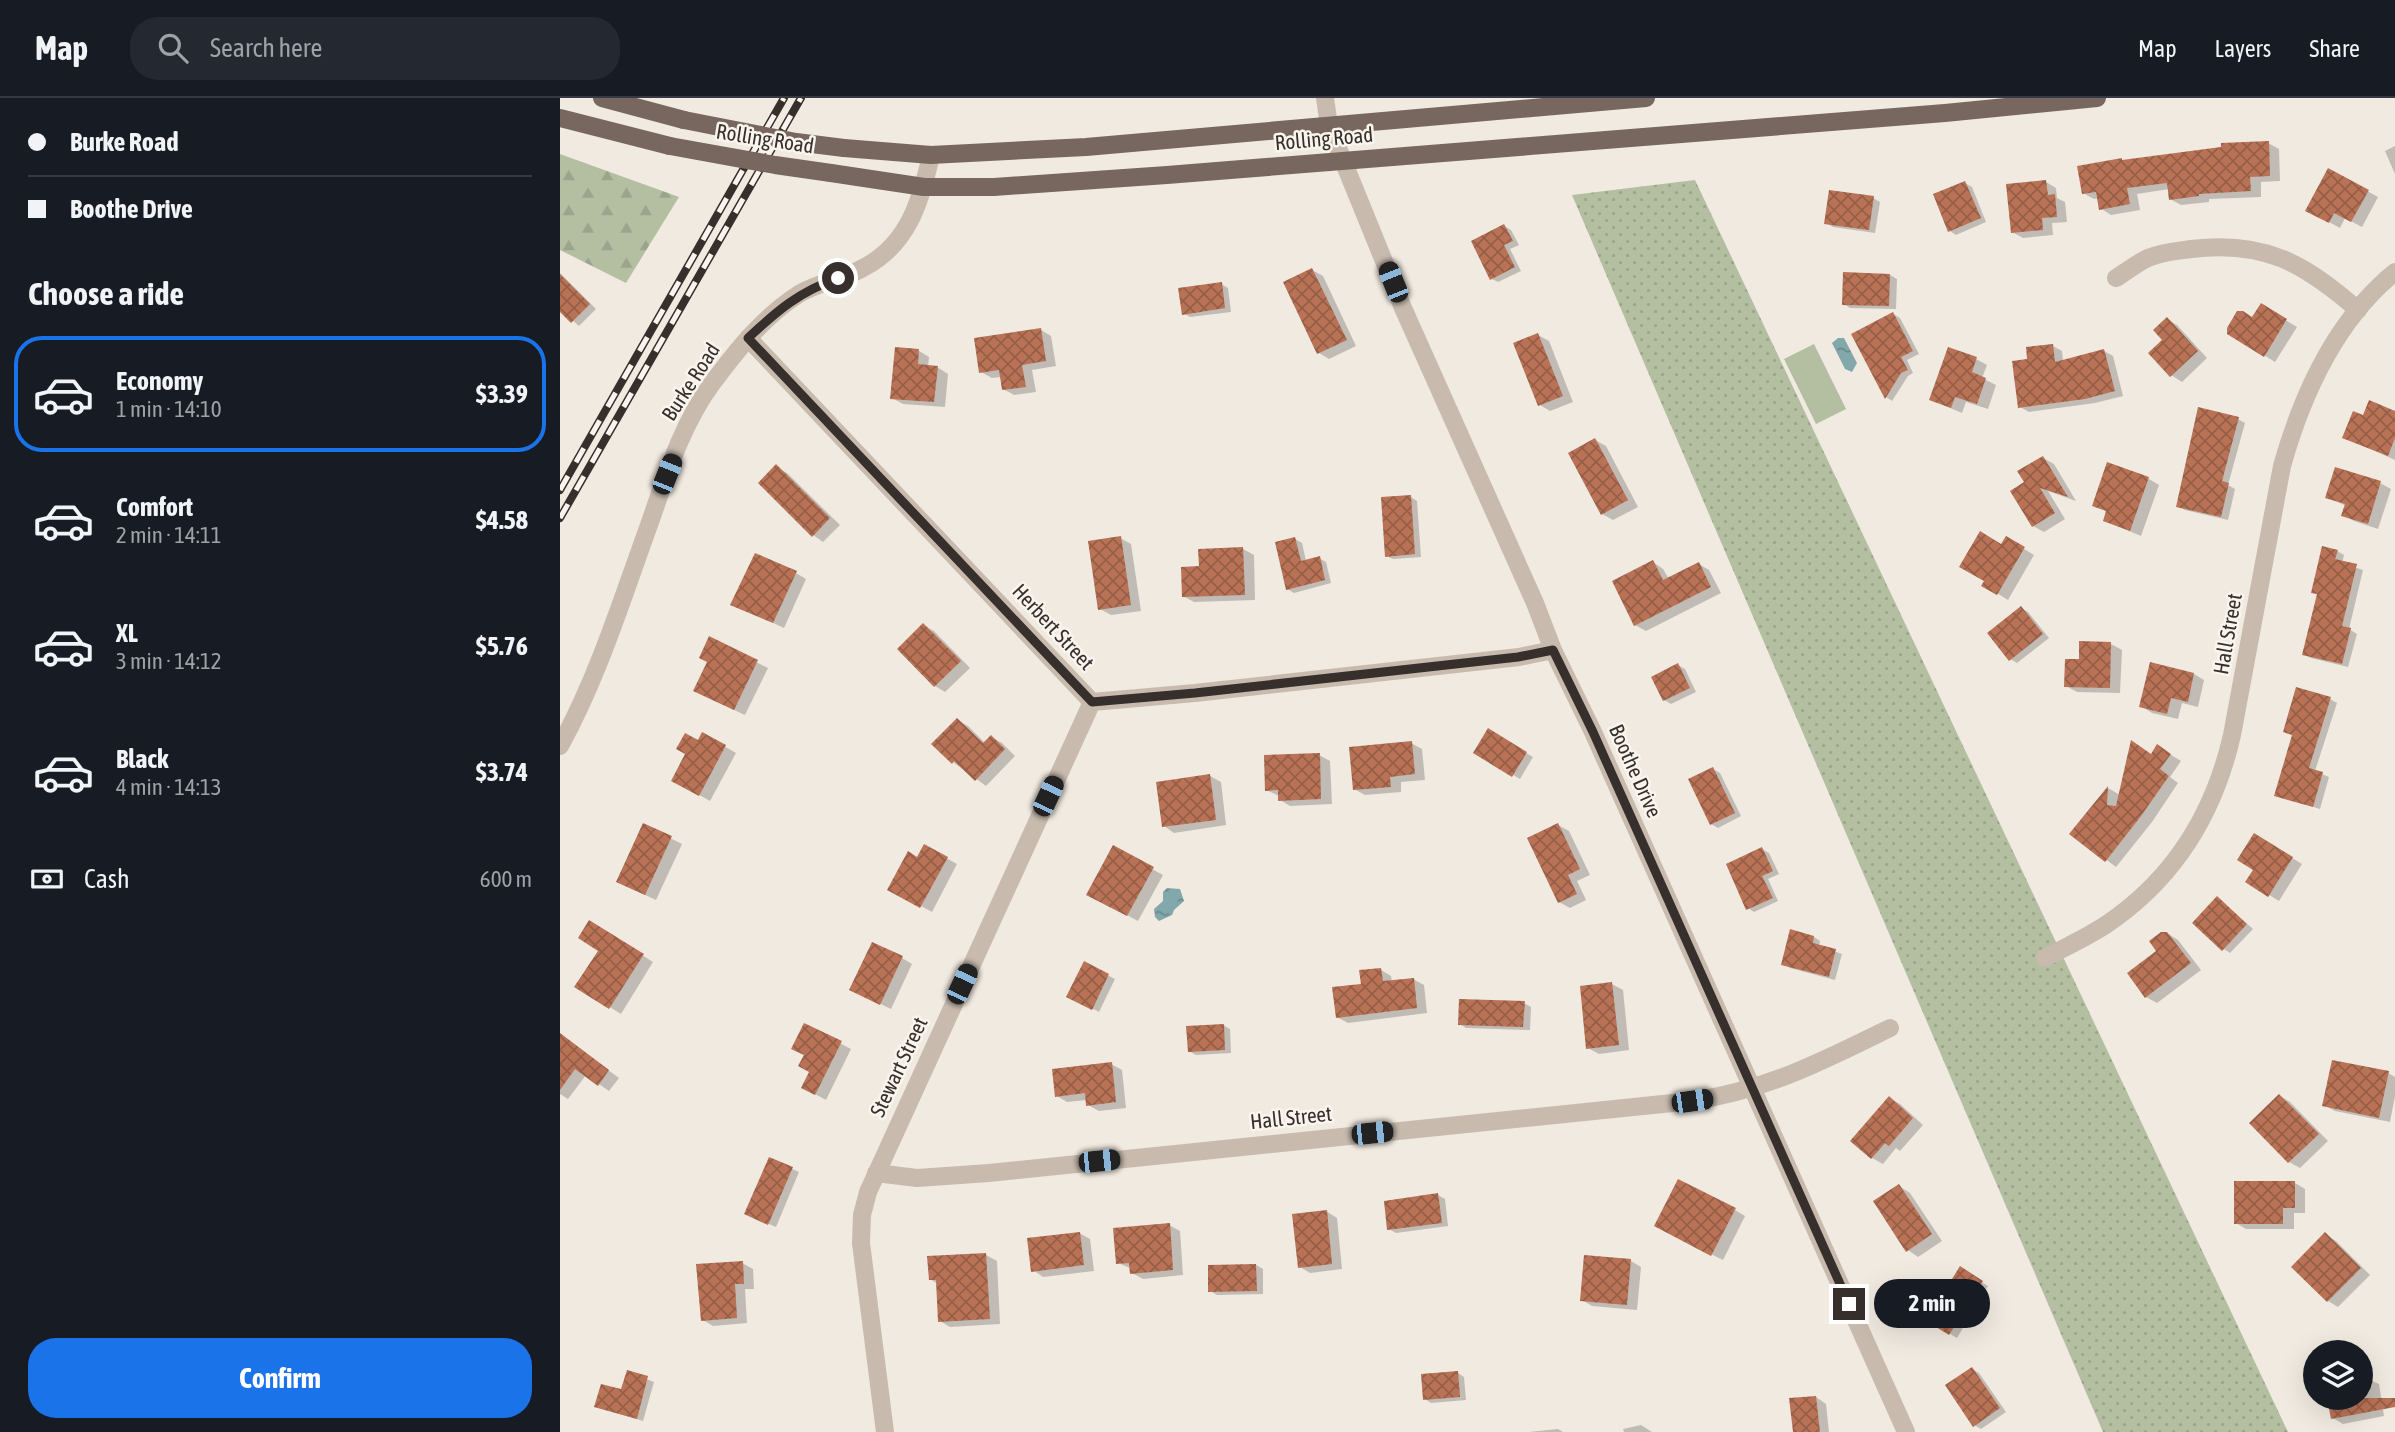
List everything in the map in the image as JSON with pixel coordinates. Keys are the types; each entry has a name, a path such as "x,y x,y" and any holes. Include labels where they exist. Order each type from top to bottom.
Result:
{"main road":[{"name":"Rolling Road","path":"603,98 684,120 796,142 930,155 1096,146 1646,98"},
{"name":"Rolling Road","path":"560,118 670,146 775,165 924,187 994,187 1945,113 2097,98"}],"street":[{"name":"Boothe Drive","path":"1325,98 1329,126 1403,308 1535,603 1553,650 1593,732 1906,1432"},
{"name":"Burke Road","path":"560,746 595,671 683,434 710,387 748,338 779,309 813,286 862,269 887,253 911,221 924,187 930,155"},
{"path":"2116,278 2149,258 2169,252 2212,247 2257,249 2309,272 2358,310"},
{"name":"Hall Street","path":"2045,958 2106,925 2133,904 2164,874 2188,845 2208,809 2225,766 2283,466 2294,425 2322,363 2358,310 2395,272"},
{"name":"Herbert Street","path":"748,338 1092,702 1518,657 1553,650"},
{"name":"Stewart Street","path":"886,1432 861,1244 862,1214 867,1192 1092,702"},
{"name":"Hall Street","path":"876,1173 917,1178 989,1173 1692,1101 1718,1097 1785,1078 1890,1028"}],"green space":[{"path":"560,154 679,197 626,283 560,250"},
{"path":"1695,180 2288,1432 2103,1432 1572,195"},
{"path":"1814,344 1846,409 1816,424 1784,359"}],"water":[{"path":"1838,338 1844,338 1857,363 1852,372 1845,369 1832,343"},
{"path":"1167,888 1180,889 1184,901 1172,915 1159,921 1155,917 1154,909 1163,901 1163,892"}],"building":[{"path":"2269,141 2270,176 2250,177 2251,191 2199,194 2169,200 2167,183 2127,188 2130,204 2099,210 2096,192 2082,194 2077,166 2221,147 2221,143"},
{"path":"2328,168 2369,190 2351,222 2334,213 2329,223 2305,211"},
{"path":"2046,180 2048,195 2055,194 2057,217 2042,218 2043,230 2011,233 2006,184"},
{"path":"1965,181 1981,218 1948,232 1933,194"},
{"path":"1829,190 1874,196 1869,230 1824,224"},
{"path":"1504,224 1513,241 1504,245 1515,267 1490,280 1471,241"},
{"path":"1312,268 1347,340 1317,354 1283,282"},
{"path":"1843,272 1890,274 1889,306 1842,305"},
{"path":"560,274 590,304 571,323 560,312"},
{"path":"1222,282 1225,308 1182,315 1178,288"},
{"path":"2261,303 2287,319 2264,357 2227,334 2227,328 2237,311 2243,311 2252,317"},
{"path":"1893,312 1913,351 1901,357 1908,370 1901,373 1885,399 1851,334"},
{"path":"2167,317 2198,351 2170,377 2148,353 2162,340 2153,330"},
{"path":"1041,328 1046,361 1022,365 1026,387 1002,390 999,370 979,373 974,338"},
{"path":"1538,333 1563,396 1538,406 1513,343"},
{"path":"2053,344 2055,362 2104,349 2115,391 2085,399 2018,408 2012,361 2027,359 2026,347"},
{"path":"895,347 919,349 918,364 938,366 934,402 890,399"},
{"path":"1948,347 1977,357 1972,372 1986,378 1977,404 1955,397 1951,408 1929,400"},
{"path":"2369,400 2395,411 2395,438 2388,456 2342,438 2353,411 2363,415"},
{"path":"2198,407 2239,417 2222,481 2229,483 2221,517 2176,507"},
{"path":"1595,438 1628,500 1601,515 1568,453"},
{"path":"2043,456 2068,497 2040,488 2055,513 2032,527 2010,491 2024,482 2017,471"},
{"path":"2107,462 2149,477 2130,531 2103,521 2106,511 2092,506"},
{"path":"776,464 830,518 812,537 758,483"},
{"path":"2335,467 2381,481 2368,524 2341,516 2345,504 2325,498"},
{"path":"1411,495 1415,554 1385,557 1381,497"},
{"path":"1980,531 2001,544 2006,536 2025,547 1997,595 1981,586 1984,581 1959,567"},
{"path":"1121,536 1131,605 1098,610 1088,541"},
{"path":"1295,537 1301,561 1320,556 1325,580 1286,590 1275,542"},
{"path":"2322,546 2338,550 2335,559 2357,564 2342,626 2351,628 2342,664 2302,655 2317,594 2311,593"},
{"path":"1243,547 1245,595 1182,597 1181,567 1199,566 1198,549"},
{"path":"755,553 797,571 773,623 730,605"},
{"path":"1653,560 1663,580 1699,562 1711,587 1634,626 1612,581"},
{"path":"2021,606 2043,634 2009,661 1987,633"},
{"path":"923,623 961,661 934,687 897,649"},
{"path":"709,636 758,660 734,710 693,691 707,662 699,658"},
{"path":"2079,641 2111,642 2110,688 2064,687 2065,659 2079,659"},
{"path":"2150,662 2194,673 2188,702 2171,698 2167,714 2139,707"},
{"path":"1678,663 1690,688 1663,701 1651,677"},
{"path":"2296,687 2331,697 2309,768 2323,772 2313,807 2274,796 2292,735 2283,732"},
{"path":"957,718 983,743 991,735 1005,749 975,781 931,744"},
{"path":"1488,728 1527,752 1512,777 1473,753"},
{"path":"702,732 726,745 699,796 671,781 685,754 676,749 685,733 698,740"},
{"path":"2131,740 2151,754 2157,744 2171,754 2160,769 2169,776 2105,862 2069,834 2108,786 2107,805 2116,806"},
{"path":"1412,741 1415,774 1390,777 1391,787 1353,790 1349,747"},
{"path":"1320,753 1321,799 1278,801 1278,790 1265,791 1264,755"},
{"path":"1713,767 1735,813 1710,825 1688,779"},
{"path":"1210,774 1216,820 1162,827 1156,782"},
{"path":"643,823 672,836 645,895 616,882"},
{"path":"1558,823 1580,869 1568,875 1577,894 1558,903 1527,838"},
{"path":"2254,833 2293,857 2268,897 2245,882 2253,870 2237,860"},
{"path":"924,844 948,857 920,908 887,890 908,851 917,857"},
{"path":"1113,845 1154,867 1127,916 1086,895"},
{"path":"1762,847 1773,871 1762,876 1773,898 1746,910 1726,864"},
{"path":"2217,896 2247,924 2222,951 2192,923"},
{"path":"589,920 644,954 609,1009 574,987 598,951 578,938"},
{"path":"1790,929 1814,936 1813,943 1836,949 1829,977 1781,965"},
{"path":"2161,932 2167,932 2191,963 2145,998 2127,973 2156,951 2149,941"},
{"path":"872,942 903,956 880,1005 849,990"},
{"path":"1084,961 1109,974 1092,1010 1066,997"},
{"path":"1381,968 1383,981 1414,978 1417,1008 1336,1018 1332,987 1361,984 1359,970"},
{"path":"1612,982 1619,1045 1586,1049 1580,986"},
{"path":"1459,999 1525,1001 1523,1027 1458,1025"},
{"path":"804,1023 842,1041 815,1095 801,1088 809,1072 798,1066 804,1055 791,1049"},
{"path":"1224,1024 1225,1050 1188,1052 1186,1026"},
{"path":"560,1033 609,1070 598,1086 575,1069 560,1090"},
{"path":"2332,1060 2389,1071 2379,1118 2322,1106"},
{"path":"1112,1062 1116,1102 1086,1106 1085,1093 1055,1097 1052,1069"},
{"path":"2279,1094 2319,1134 2288,1163 2249,1123"},
{"path":"1889,1096 1913,1118 1889,1146 1885,1143 1871,1159 1850,1141"},
{"path":"769,1157 793,1167 768,1225 744,1214"},
{"path":"1678,1179 1736,1208 1711,1256 1654,1226"},
{"path":"2234,1181 2295,1181 2295,1208 2283,1208 2283,1224 2234,1224"},
{"path":"1899,1184 1932,1234 1906,1252 1873,1201"},
{"path":"1438,1193 1442,1223 1387,1230 1384,1201"},
{"path":"1327,1210 1332,1264 1298,1268 1292,1214"},
{"path":"1170,1223 1173,1270 1130,1274 1129,1263 1116,1264 1113,1228"},
{"path":"1080,1232 1084,1265 1031,1272 1027,1238"},
{"path":"2325,1232 2361,1268 2327,1302 2291,1267"},
{"path":"986,1253 990,1319 938,1322 936,1280 929,1280 927,1256"},
{"path":"1584,1255 1631,1259 1627,1305 1580,1301"},
{"path":"743,1261 744,1284 735,1284 737,1318 701,1321 696,1264"},
{"path":"1256,1264 1257,1291 1208,1292 1208,1265"},
{"path":"1960,1266 1983,1281 1949,1335 1926,1321"},
{"path":"1972,1367 2000,1408 1973,1427 1945,1385"},
{"path":"627,1370 648,1376 637,1419 594,1407 601,1384 621,1389"},
{"path":"1458,1371 1460,1397 1423,1400 1421,1374"},
{"path":"1816,1396 1820,1432 1793,1432 1789,1398"},
{"path":"2373,1398 2395,1398 2395,1407 2331,1419 2329,1410 2373,1410"}],"railway":[{"path":"560,490 784,98"},
{"path":"560,518 801,98"}],"route":[{"path":"838,278 813,286 798,295 748,338 1092,702 1518,657 1553,650 1593,732 1849,1304"}]}
